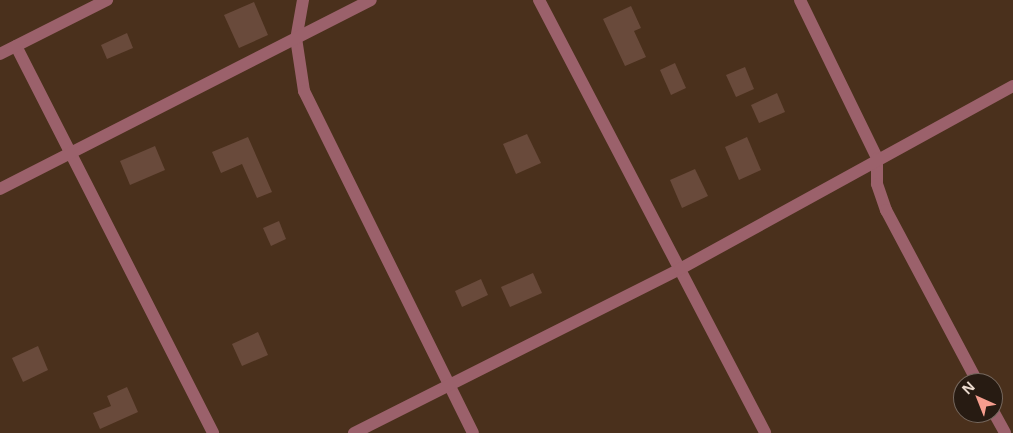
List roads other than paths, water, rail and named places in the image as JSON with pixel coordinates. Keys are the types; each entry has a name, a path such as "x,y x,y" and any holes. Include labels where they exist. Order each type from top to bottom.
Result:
{"street":[{"path":"0,54 107,0"},
{"path":"303,0 296,38 304,91 473,433"},
{"path":"0,189 371,0"},
{"path":"540,0 765,433"},
{"path":"800,0 877,158 877,184 886,210 973,373"},
{"path":"16,46 213,433"},
{"path":"354,433 680,268 877,158 1013,86"}]}
